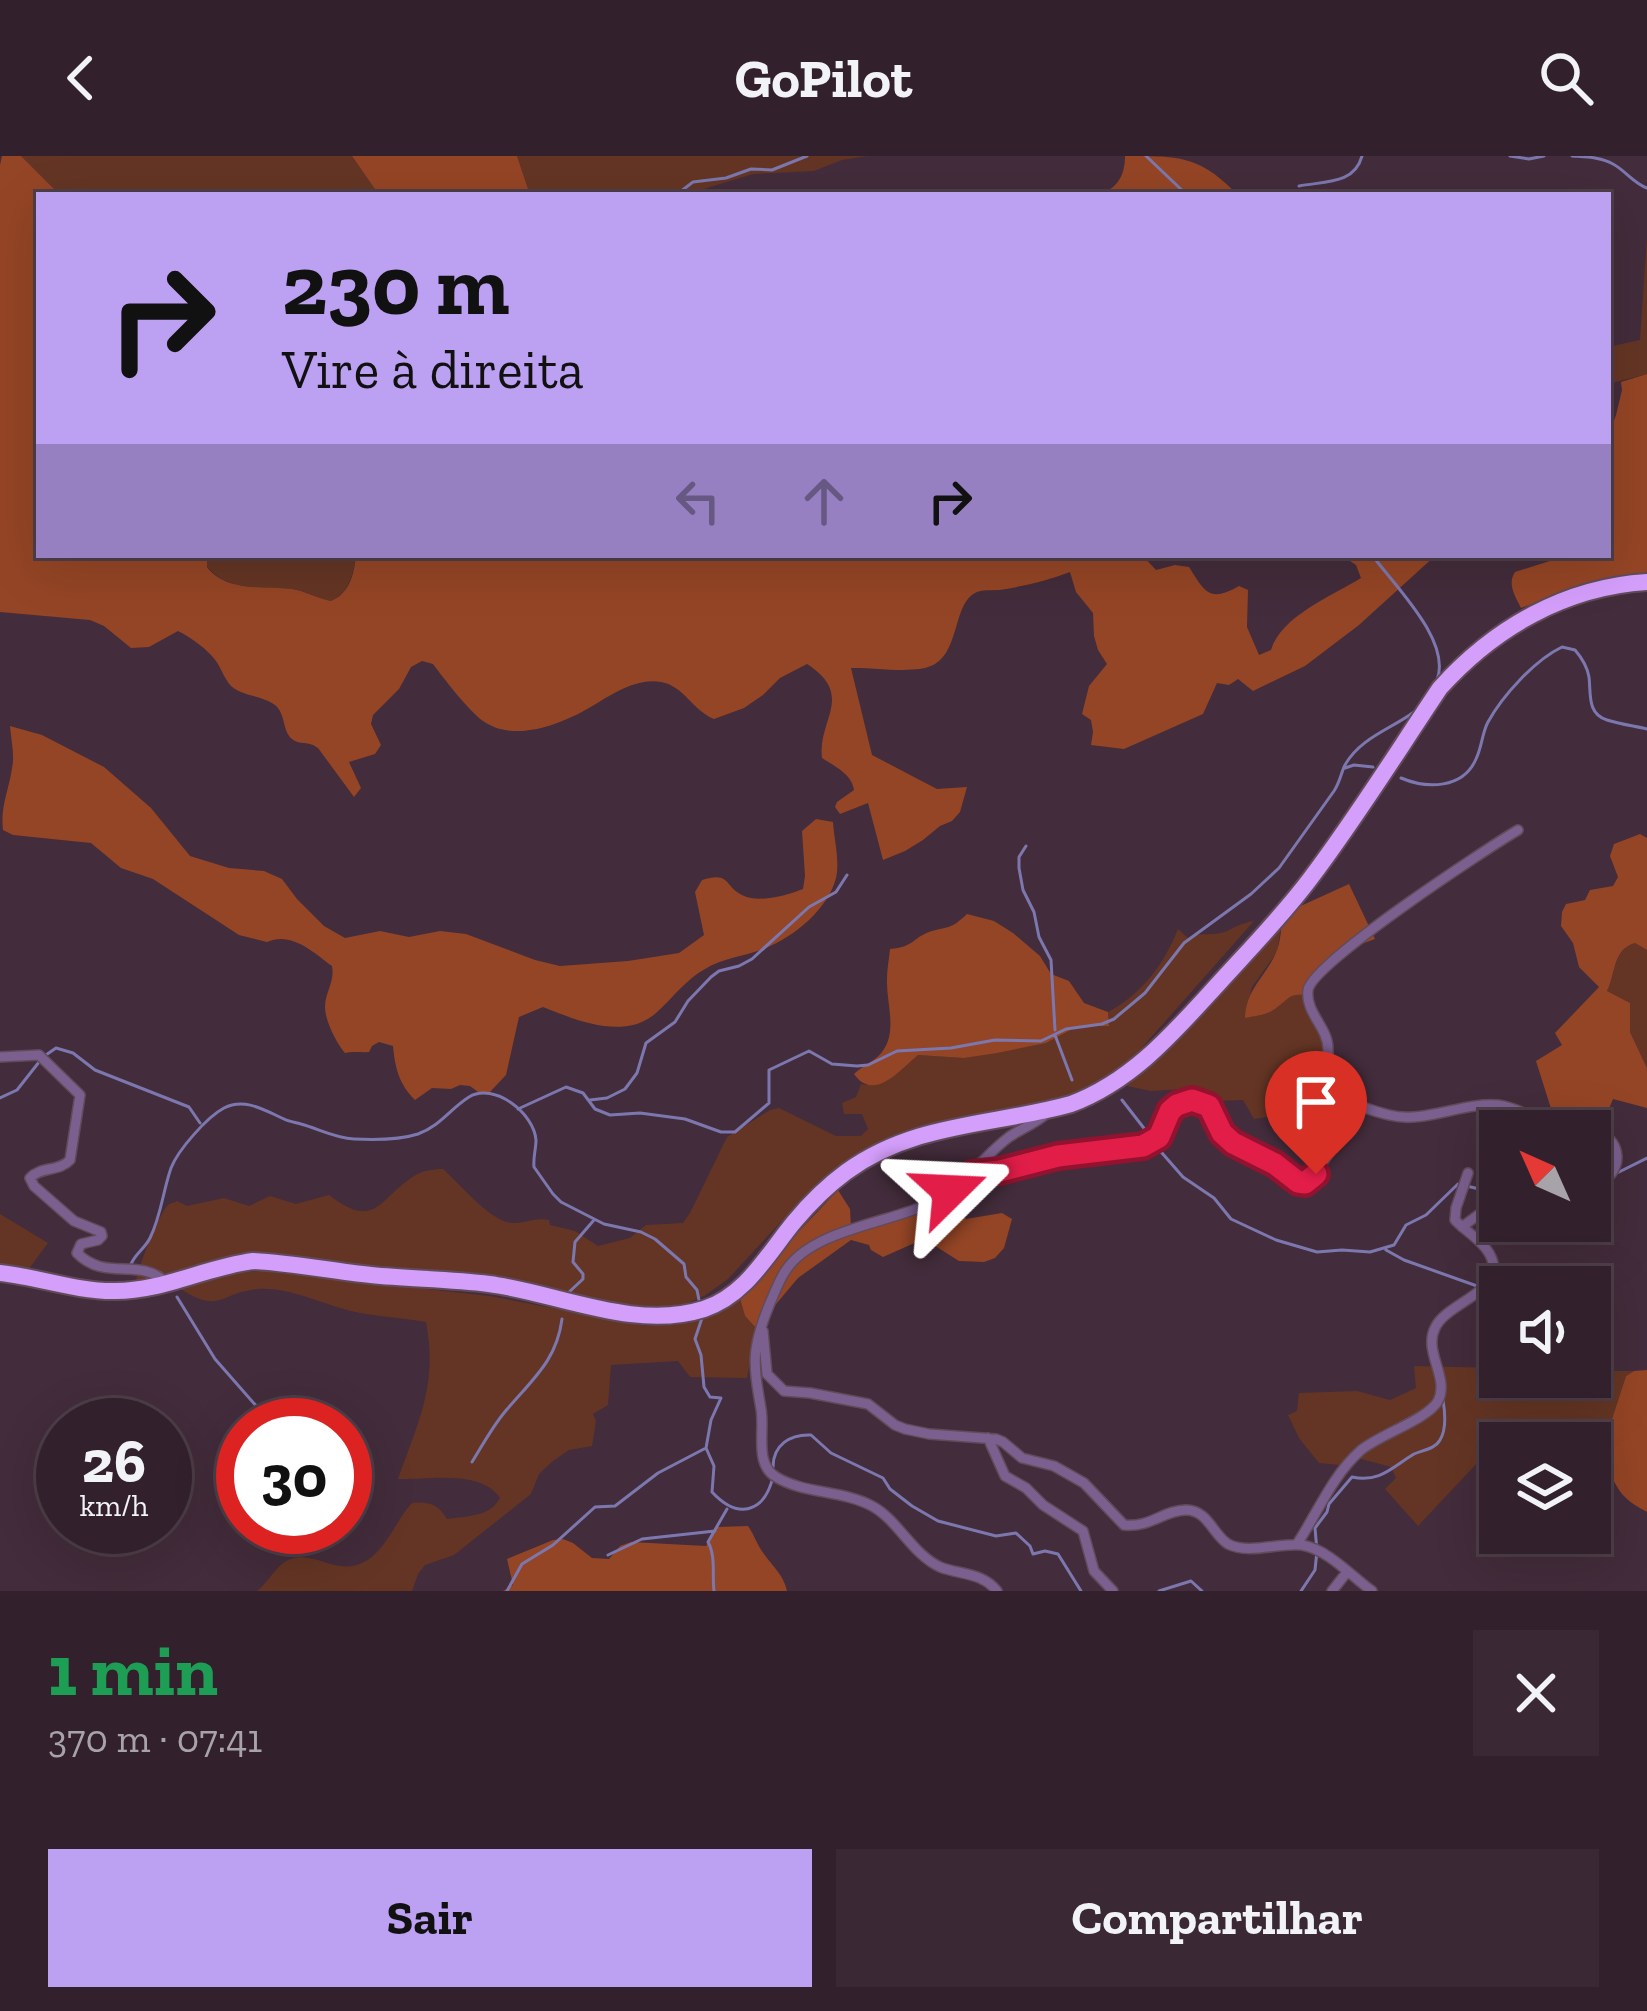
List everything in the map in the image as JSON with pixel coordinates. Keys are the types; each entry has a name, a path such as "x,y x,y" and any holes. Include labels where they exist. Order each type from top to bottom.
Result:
{"highway":[{"path":"0,1273 115,1292 236,1263 276,1262 489,1285 631,1314 673,1316 721,1302 736,1293 819,1195 884,1149 928,1132 1052,1109 1093,1096 1122,1078 1179,1026 1308,882 1462,664 1539,610 1584,594 1647,582"}],"street":[{"path":"1510,1110 1496,1105 1404,1117 1341,1095 1334,1087 1326,1035 1310,1006 1308,989 1319,972 1441,880 1518,830"},
{"path":"0,1058 39,1055 80,1095 70,1160 30,1178 74,1221 101,1232 98,1240 81,1244 77,1253 93,1266 149,1270 165,1282"},
{"path":"972,1174 1058,1156 1143,1146 1159,1137 1170,1111 1192,1100 1209,1106 1222,1133 1233,1143 1275,1164 1298,1182 1311,1180 1329,1154"},
{"path":"997,1591 979,1577 931,1562 873,1507 786,1482 769,1472 763,1462 753,1360 763,1320 786,1270 805,1252 932,1203 972,1174 1003,1142 1052,1109"},
{"path":"1611,1142 1617,1159 1611,1174"},
{"path":"1297,1544 1352,1459 1438,1400 1440,1387 1431,1348 1434,1329 1447,1313 1490,1282 1493,1273 1489,1252 1454,1215 1468,1173"},
{"path":"1462,1227 1479,1215"},
{"path":"763,1320 764,1363 779,1389 868,1404 905,1429 1003,1442 1022,1458 1075,1477 1124,1525 1145,1525 1177,1512 1194,1511 1234,1546 1297,1544 1319,1551 1372,1591"},
{"path":"988,1438 1005,1476 1082,1531 1094,1571 1113,1591"},
{"path":"1332,1591 1347,1572"}],"shaded area":[{"path":"2,156 21,156 57,192 36,192 36,558 207,558 207,567 224,581 292,589 331,601 347,588 355,558 1145,558 1156,570 1189,567 1214,594 1239,586 1248,590 1247,627 1259,655 1271,650 1296,617 1361,578 1356,565 1346,558 1433,558 1305,666 1253,691 1238,679 1229,685 1217,683 1203,714 1124,749 1091,745 1091,720 1082,714 1089,686 1107,664 1094,636 1093,613 1076,592 1070,572 977,592 964,605 949,648 935,664 906,670 851,668 872,755 937,789 967,787 960,812 952,821 883,860 868,803 840,814 835,807 854,790 853,784 822,758 832,698 822,676 807,664 780,678 744,708 714,719 676,688 653,681 629,686 558,723 511,731 483,721 433,664 422,661 411,667 399,689 373,715 371,724 381,745 375,754 349,762 361,788 354,797 318,748 289,736 275,705 231,686 208,652 178,631 149,647 131,648 90,620 0,612"},
{"path":"21,156 352,156 377,192 57,192"},
{"path":"352,156 517,156 529,192 377,192"},
{"path":"517,156 867,156 814,171 753,174 694,192 529,192"},
{"path":"1125,156 1188,161 1212,172 1235,192 1104,192 1117,183"},
{"path":"1647,237 1647,374 1611,383 1611,346 1640,340"},
{"path":"1647,374 1647,578 1583,585 1521,608 1512,586 1515,572 1556,558 1611,558 1611,429 1621,382"},
{"path":"207,558 355,558 346,588 331,601 297,590 245,586 224,580 207,566"},
{"path":"10,726 42,735 104,767 151,808 190,856 282,879 324,926 345,938 380,931 409,937 440,931 466,934 560,966 679,953 704,935 695,892 702,880 723,879 744,896 758,899 803,889 802,831 816,819 833,822 836,878 826,900 799,929 766,948 705,969 643,1021 629,1026 600,1025 543,1007 519,1017 506,1075 490,1092 460,1085 432,1088 415,1100 399,1075 393,1046 379,1042 369,1052 345,1053 342,1049 326,1013 332,966 309,949 285,939 267,942 239,935 153,879 121,868 91,843 3,830 13,763"},
{"path":"1640,834 1647,838 1647,950 1635,943 1622,951 1607,991 1630,1003 1630,1032 1647,1068 1647,1108 1613,1099 1609,1110 1551,1110 1536,1061 1562,1045 1555,1033 1599,987 1579,967 1573,943 1561,926 1562,912 1566,904 1585,900 1590,890 1613,886 1618,877 1610,856 1614,844"},
{"path":"1349,884 1375,939 1353,947 1312,985 1311,996 1294,995 1272,1011 1245,1018 1252,992 1277,950 1283,914"},
{"path":"967,914 994,921 1013,933 1040,956 1051,974 1069,981 1084,1003 1108,1012 1109,1026 1078,1026 1046,1043 997,1053 964,1058 918,1055 878,1085 862,1082 854,1074 881,1053 890,1033 890,949 953,925"},
{"path":"1283,915 1277,952 1252,987 1245,1017 1268,1013 1294,995 1311,996 1332,1084 1351,1110 1351,1121 1300,1112 1254,1119 1243,1100 1217,1101 1183,1089 1151,1091 1127,1086 1175,1041"},
{"path":"1254,921 1139,1051 1109,1077 1061,1100 919,1129 825,1180 728,1279 685,1304 647,1310 462,1277 262,1254 136,1281 159,1218 177,1201 187,1206 224,1198 249,1206 270,1196 296,1204 329,1195 367,1211 414,1176 435,1169 443,1169 502,1220 549,1220 550,1225 575,1231 598,1246 630,1238 646,1225 683,1223 727,1137 770,1110 779,1108 836,1136 861,1136 868,1129 862,1114 844,1114 842,1103 856,1097 861,1084 885,1081 918,1055 964,1058 1046,1043 1078,1026 1109,1026 1108,1012 1150,977 1178,929 1188,938 1222,933"},
{"path":"1635,943 1647,950 1647,1068 1630,1032 1630,1003 1607,991 1618,957"},
{"path":"838,1190 850,1209 851,1227 939,1202 966,1219 1002,1213 1012,1219 1004,1248 984,1262 959,1261 919,1241 883,1257 869,1245 851,1240 798,1278 756,1328 745,1316 739,1295"},
{"path":"0,1214 48,1243 28,1270 0,1268"},
{"path":"262,1271 490,1296 645,1326 686,1321 739,1295 745,1316 756,1328 747,1378 690,1377 678,1361 611,1365 608,1405 593,1414 592,1446 569,1450 553,1461 539,1474 531,1494 454,1555 425,1565 412,1591 257,1591 291,1559 311,1558 340,1566 361,1563 379,1550 412,1503 433,1505 447,1519 484,1512 500,1498 467,1480 398,1479 428,1384 426,1322 360,1313 271,1289 212,1301 178,1287"},
{"path":"1414,1366 1479,1368 1479,1398 1611,1398 1611,1371 1634,1371 1626,1376 1610,1422 1479,1422 1479,1461 1418,1526 1385,1489 1396,1478 1391,1467 1350,1456 1340,1465 1319,1463 1288,1415 1297,1411 1299,1393 1357,1391 1390,1400 1416,1388"},
{"path":"1647,1370 1647,1512 1622,1494 1611,1477 1610,1422 1626,1376"},
{"path":"748,1526 787,1591 503,1591 513,1585 507,1559 553,1540 573,1543 592,1558 609,1559 631,1542 706,1546 717,1527"}],"waterway":[{"path":"680,192 693,182 751,169 772,170 807,156"},
{"path":"1146,156 1184,192"},
{"path":"1299,186 1345,177 1362,156"},
{"path":"1510,156 1544,156"},
{"path":"1572,156 1608,162 1647,188"},
{"path":"1374,558 1429,631 1439,665 1437,680"},
{"path":"1401,778 1433,785 1462,776 1476,759 1486,726 1502,701 1531,669 1562,647 1575,650 1584,662 1596,713 1647,729"},
{"path":"518,1109 566,1087 583,1093 595,1109 610,1115 685,1119 735,1132 769,1103 769,1070 809,1051 832,1064 868,1065 897,1051 995,1040 1041,1041 1066,1029 1114,1019 1145,993 1184,943 1279,868 1334,791 1351,756 1414,712"},
{"path":"1345,768 1373,767"},
{"path":"1026,846 1019,868 1039,937 1051,960 1055,1030"},
{"path":"590,1100 625,1089 637,1073 646,1043 675,1022 711,977 752,959 809,907 836,892 847,875"},
{"path":"1055,1035 1072,1080"},
{"path":"0,1098 17,1090 56,1048 73,1053 95,1070 189,1107 200,1123"},
{"path":"130,1267 154,1230 175,1161 186,1143 224,1108 247,1105 340,1137 386,1139 426,1131 479,1093 501,1097 528,1120 536,1140 534,1167 561,1202 604,1224 655,1239 684,1264 699,1300"},
{"path":"1122,1100 1150,1136"},
{"path":"1155,1145 1231,1219 1317,1252 1370,1252 1394,1245 1406,1225 1426,1215 1458,1184 1479,1189"},
{"path":"1617,1173 1647,1158"},
{"path":"567,1294 583,1279 573,1262 575,1242 594,1220"},
{"path":"1386,1250 1477,1286"},
{"path":"151,1269 161,1273"},
{"path":"177,1297 215,1359 249,1398"},
{"path":"702,1318 695,1339 704,1387 710,1397 721,1398 706,1448 714,1466 712,1492 731,1507 749,1508 763,1498 773,1477"},
{"path":"472,1462 550,1357 562,1319"},
{"path":"1301,1591 1315,1570 1315,1528 1329,1504 1352,1477 1378,1476 1438,1443 1445,1426 1443,1400"},
{"path":"773,1467 784,1442 811,1435 831,1453 883,1478 890,1489 938,1521 996,1536 1016,1533 1033,1554 1058,1554 1081,1591"},
{"path":"507,1591 522,1564 553,1545 595,1507 615,1506 658,1473 704,1449"},
{"path":"714,1591 708,1542 727,1509"},
{"path":"608,1555 642,1539 715,1531"},
{"path":"1159,1591 1191,1581 1202,1591"}],"route":[{"path":"950,1191 972,1174 1149,1144 1159,1137 1170,1111 1192,1100 1209,1106 1222,1133 1233,1143 1275,1164 1292,1179 1305,1183 1316,1174"}]}
